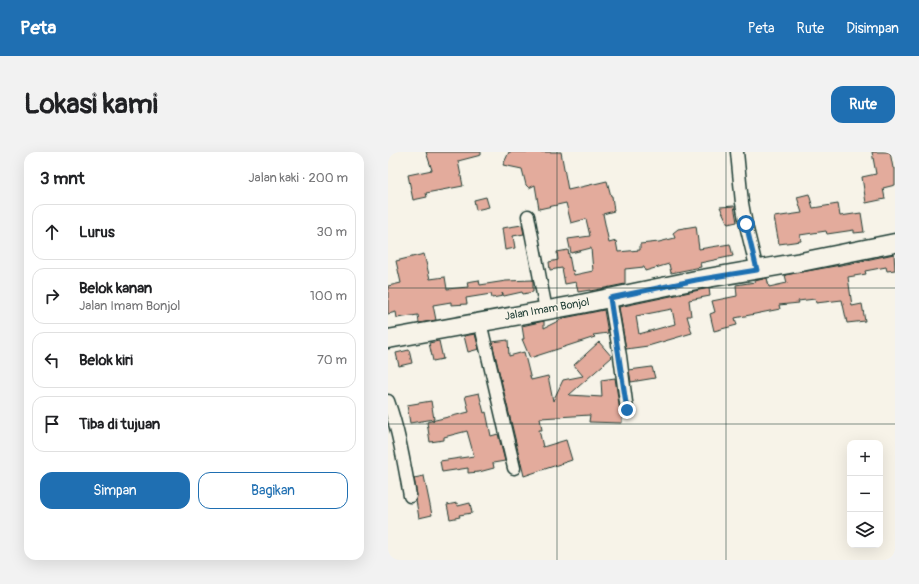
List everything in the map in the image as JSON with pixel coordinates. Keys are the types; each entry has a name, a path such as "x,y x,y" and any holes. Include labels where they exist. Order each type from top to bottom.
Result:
{"main road":[{"name":"Jalan Imam Bonjol","path":"388,339 610,298 696,280 801,262 895,242"}],"street":[{"path":"738,152 742,203 757,270"},
{"path":"528,216 546,310"},
{"path":"610,298 627,410"},
{"path":"480,322 514,468"},
{"path":"388,401 402,449 410,496"}],"building":[{"path":"426,152 481,152 481,155 458,161 463,186 426,193 427,197 413,200 408,175 432,170"},
{"path":"509,152 561,152 568,190 607,181 612,196 614,211 603,214 609,243 616,241 618,252 640,250 640,244 659,242 675,238 673,233 678,229 696,226 699,249 730,244 733,256 700,263 701,267 671,273 669,264 645,271 644,267 625,269 625,284 578,292 576,282 565,284 562,268 550,270 549,262 558,260 557,252 568,250 574,275 593,271 591,248 571,253 568,239 590,236 586,219 571,223 566,203 539,209 535,185 529,188 526,185 522,169 503,165"},
{"path":"872,152 890,152 893,168 895,168 895,185 883,188 885,199 866,203 862,177 876,174"},
{"path":"809,194 813,208 838,204 840,216 861,213 864,232 854,233 854,230 827,234 826,231 800,235 801,241 779,244 774,217 802,213 797,197"},
{"path":"486,197 489,207 476,210 474,200"},
{"path":"734,206 737,222 728,224 720,207"},
{"path":"522,225 524,234 513,236 515,248 505,250 502,228"},
{"path":"424,254 430,279 445,277 447,289 468,287 467,282 479,280 480,285 506,281 533,280 533,292 523,294 522,292 504,296 502,293 503,296 492,298 491,294 466,298 467,304 451,305 451,302 433,305 436,320 419,323 418,315 397,318 396,312 388,314 388,286 401,283 396,261"},
{"path":"894,254 895,270 887,271 886,267 865,271 866,274 848,277 852,306 862,304 865,321 847,323 842,300 816,303 815,299 798,301 799,303 779,305 780,309 735,318 737,325 714,331 710,314 715,312 712,301 737,296 736,285 755,282 767,278 769,287 787,283 785,275"},
{"path":"709,288 710,296 689,300 691,316 687,316 692,333 648,346 626,349 619,307","holes":["672,309 675,324 639,334 636,316"]},
{"path":"604,310 608,333 593,335 595,337 530,358 522,339 524,339 522,326 544,321 544,328 564,318"},
{"path":"475,334 479,349 468,352 464,336"},
{"path":"508,340 509,356 524,352 531,380 548,376 553,401 563,380 583,376 574,365 599,342 612,357 569,395 602,397 601,380 615,378 620,411 622,415 622,423 589,422 590,415 540,418 542,430 539,430 543,447 566,440 572,460 524,476 492,342"},
{"path":"439,341 443,359 433,361 429,343"},
{"path":"409,350 412,363 399,366 396,353"},
{"path":"652,367 655,378 631,382 629,370"},
{"path":"479,393 484,413 486,412 491,436 498,434 505,461 493,463 494,468 479,472 468,473 468,468 442,472 440,461 474,456 467,431 444,437 444,440 430,442 427,422 469,412 465,396"},
{"path":"431,401 434,419 410,423 407,405"},
{"path":"424,476 432,515 419,518 414,478"},
{"path":"457,503 458,506 470,503 472,513 459,515 460,517 450,519 447,505"}],"route":[{"path":"627,410 610,298 696,280 757,270 746,224"}]}
